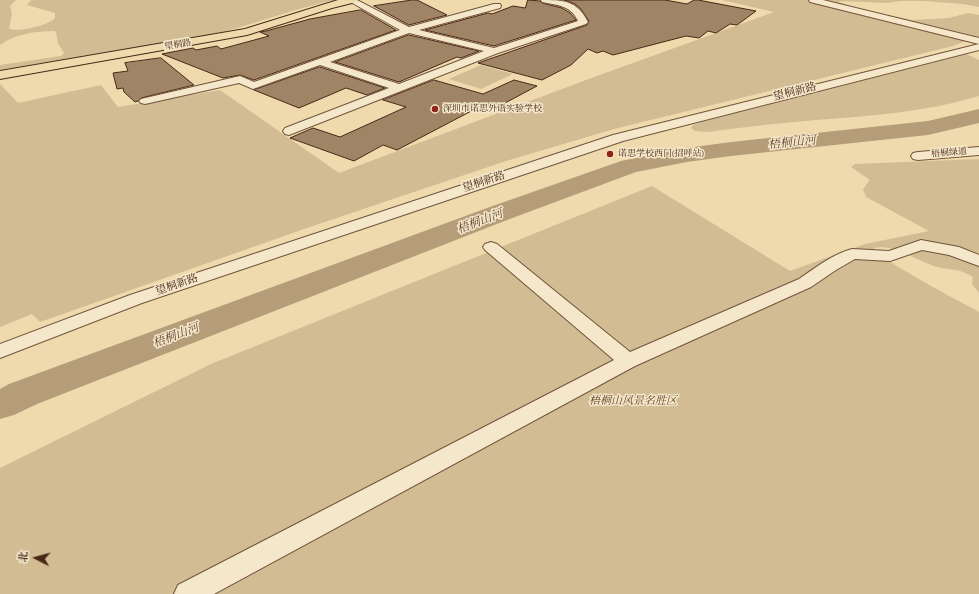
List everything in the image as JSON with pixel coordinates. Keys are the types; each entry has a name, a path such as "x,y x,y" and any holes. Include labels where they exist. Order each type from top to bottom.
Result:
{"main road":[{"name":"望桐路","path":"0,75 247,32 309,11 351,0"}],"street":[{"path":"351,0 408,30 494,51"},
{"path":"289,131 494,51 583,22 580,14 569,6 558,1 545,0"},
{"path":"813,0 979,41"},
{"path":"145,101 240,79 253,86 408,30 496,6"},
{"name":"望桐新路","path":"0,351 136,299 618,138 979,47"},
{"path":"321,62 400,88"},
{"name":"梧桐绿道","path":"918,156 979,151"},
{"path":"188,594 628,361 805,283 830,266 852,254 890,256 921,245 953,251 979,261"},
{"path":"491,247 628,361"}],"green space":[{"path":"0,0 16,0 10,6 12,14 9,29 19,30 46,24 55,18 55,13 27,5 31,0 335,0 306,7 219,33 0,70 0,65 61,56 64,53 58,43 56,32 54,31 26,34 12,38 0,45"},
{"path":"722,0 807,0 968,40 953,46 614,129 506,161 307,228 40,322 32,314 0,327 0,84 18,103 101,85 118,107 220,90 339,173 586,80 774,12"},
{"path":"815,0 979,0 979,7 963,4 923,1 900,1 887,3 838,2 868,11 913,20 949,18 968,13 979,15 979,40"},
{"path":"966,54 979,60 979,96 919,110 857,117 707,132 695,131 691,128 693,125 705,121"},
{"path":"481,65 513,74 481,89 449,79"},
{"name":"梧桐山风景名胜区","path":"979,159 979,293 972,284 973,277 958,270 934,266 890,248 874,248 904,271 979,312 979,594 0,594 0,468 211,364 652,186 790,271 865,244 929,231 866,197 863,189 870,180 851,167 855,164"}],"building":[{"path":"417,0 447,15 409,25 374,6"},
{"path":"528,0 540,1 542,3 562,8 570,13 576,20 494,46 425,30 488,13 492,14 513,6 525,8"},
{"path":"564,0 665,0 687,4 694,0 698,0 756,11 737,25 730,24 716,33 708,31 699,38 686,36 613,55 603,51 597,53 588,49 571,65 542,80 478,63 587,25 589,21 580,8 575,4"},
{"path":"361,10 396,30 254,80 240,75 223,78 162,54 193,48 196,50 217,46 221,49 269,36 260,32 310,19"},
{"path":"409,35 479,51 461,58 457,57 399,82 335,62"},
{"path":"161,58 194,85 141,98 135,102 124,92 123,88 117,89 113,73 128,71 125,63"},
{"path":"320,67 385,88 367,95 346,88 299,108 254,90"},
{"path":"434,80 483,94 514,80 537,86 490,111 479,107 397,150 383,145 354,161 290,138 313,128 340,137 406,107 383,100"}],"waterway":[{"name":"梧桐山河","path":"0,405 23,394 497,214 630,166 687,155 731,149 928,128 979,116"}],"place":[{"name":"深圳市诺思外语实验学校","path":"435,109"},
{"name":"诺思学校西门(招呼站)","path":"610,154"}]}
